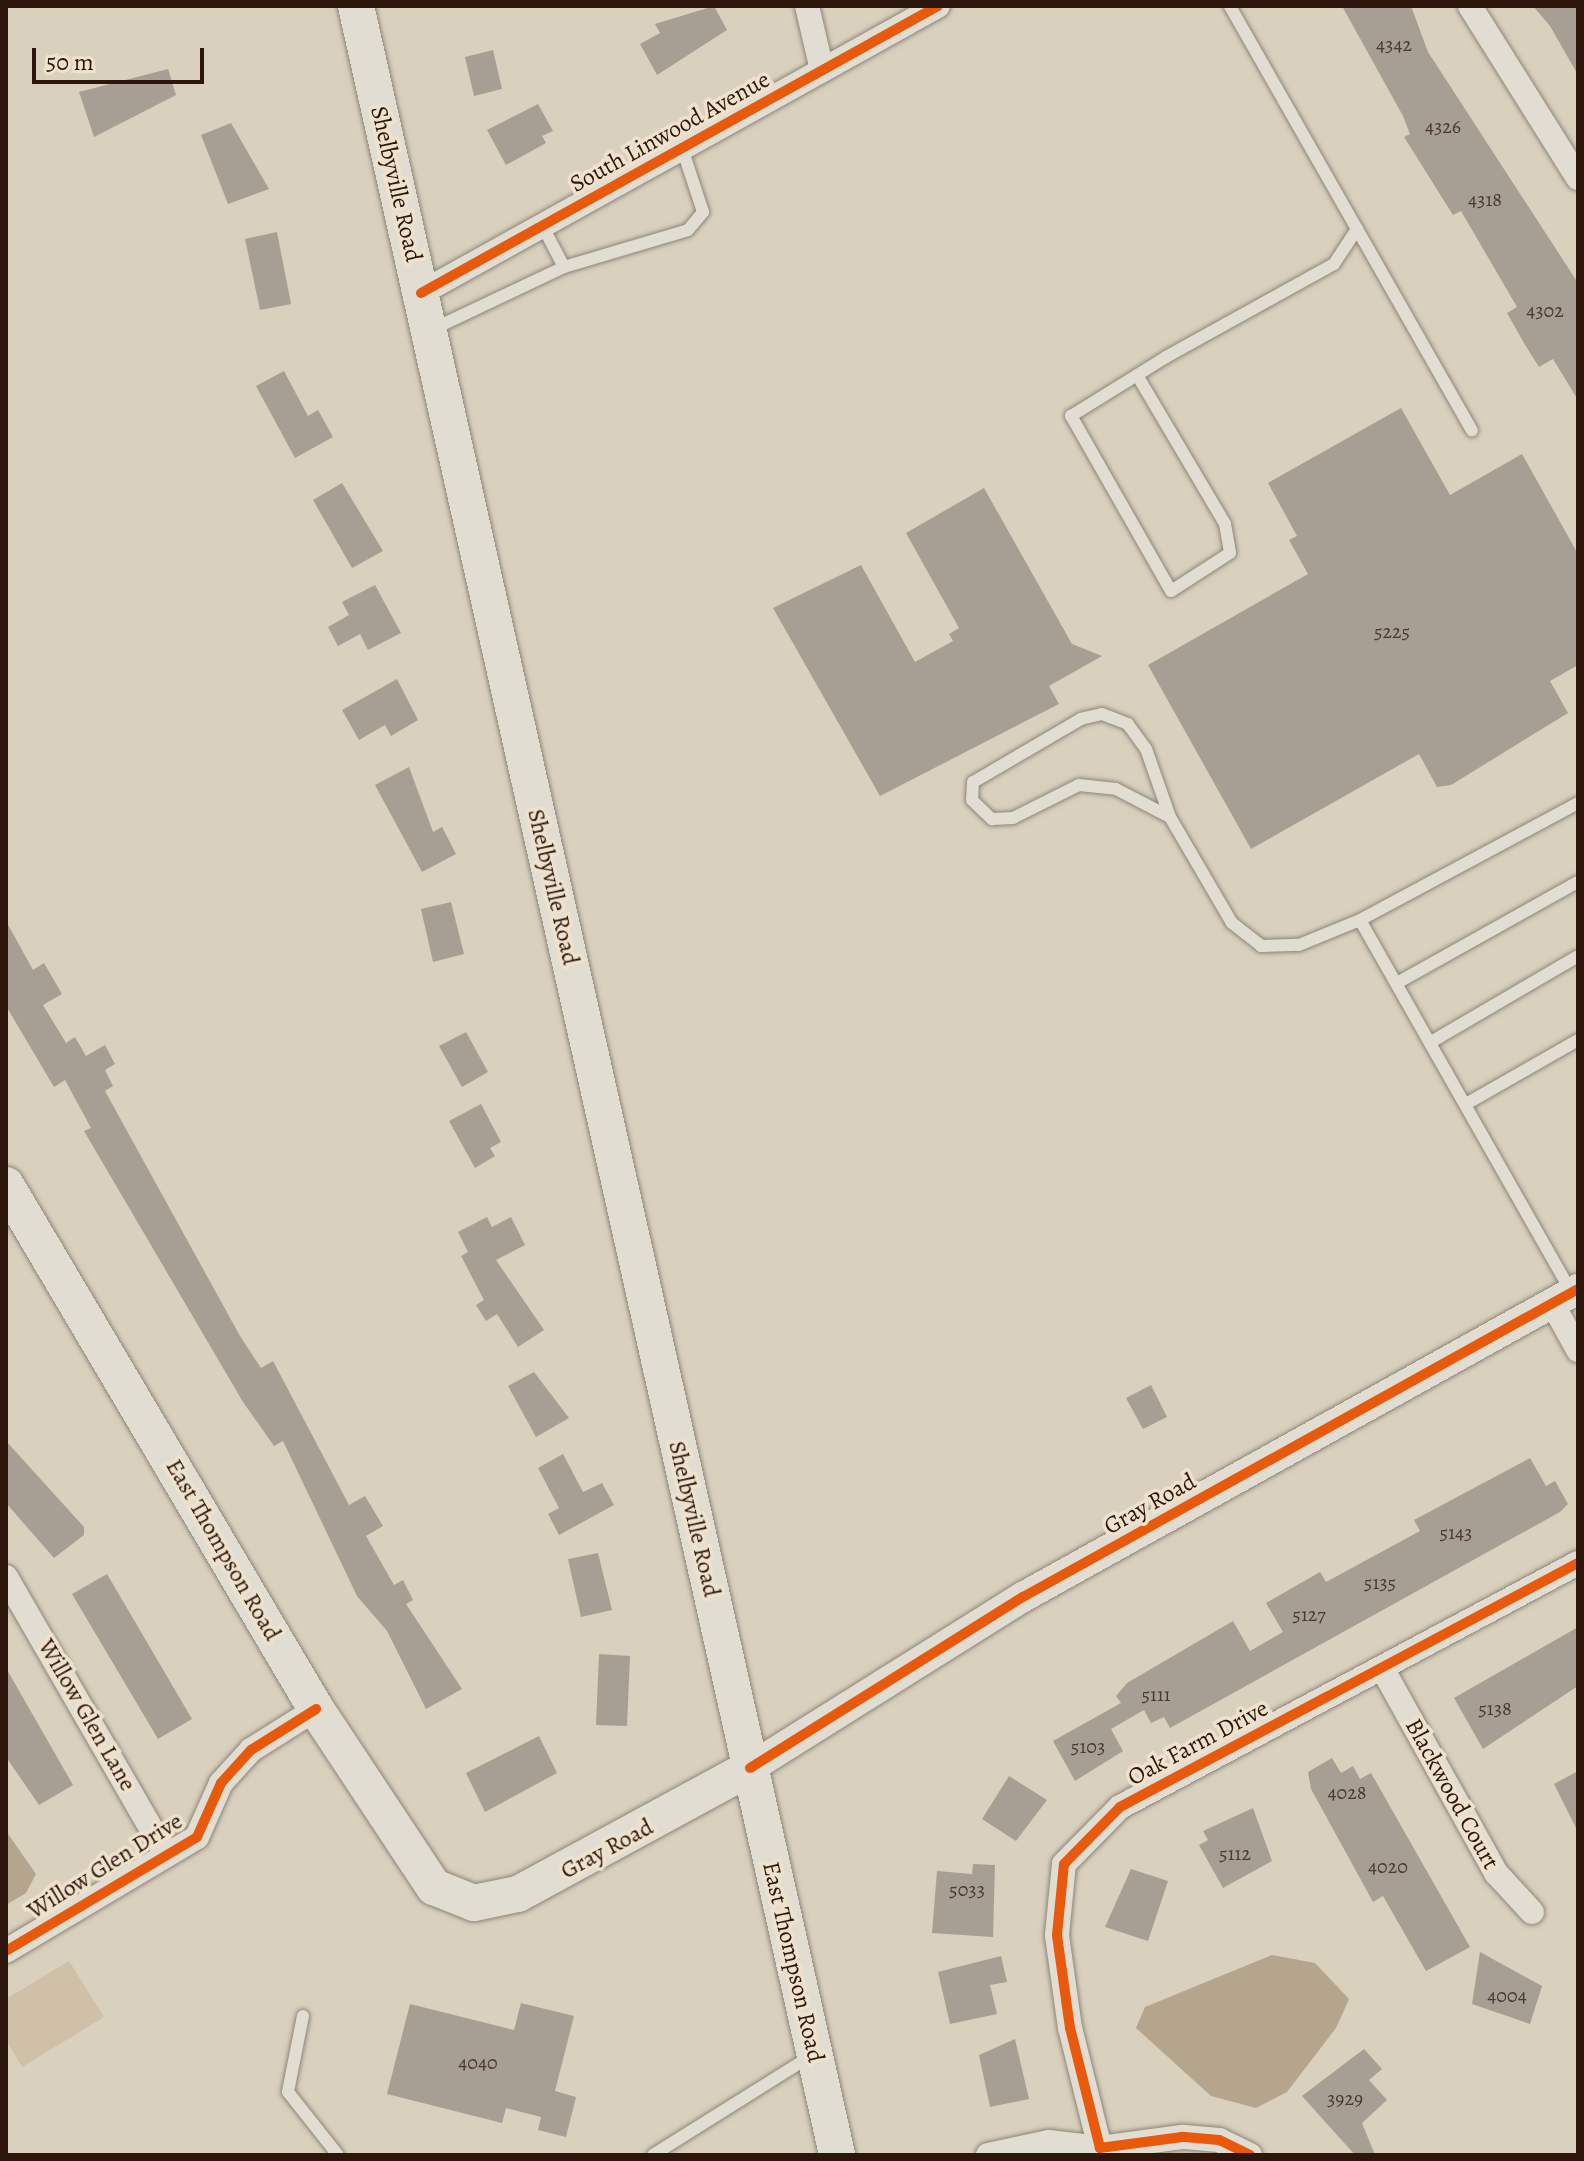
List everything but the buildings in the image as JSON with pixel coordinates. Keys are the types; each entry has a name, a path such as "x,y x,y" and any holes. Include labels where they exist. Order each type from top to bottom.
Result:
{"main road":[{"name":"Shelbyville Road","path":"356,6 750,1768"},
{"name":"East Thompson Road","path":"6,1185 316,1709 412,1860 434,1887 458,1900"},
{"name":"Gray Road","path":"458,1900 518,1894 750,1768"},
{"name":"East Thompson Road","path":"750,1768 837,2155"}],"street":[{"path":"807,6 822,70"},
{"name":"South Linwood Avenue","path":"421,293 938,6"},
{"path":"1470,6 1578,178"},
{"path":"1567,1295 1578,1350"},
{"name":"Gray Road","path":"750,1768 1023,1597 1567,1295"},
{"name":"Oak Farm Drive","path":"1094,2152 1070,2028 1057,1935 1064,1864 1120,1807 1578,1563"},
{"name":"Willow Glen Lane","path":"6,1577 166,1854"},
{"name":"Blackwood Court","path":"1382,1668 1496,1873 1532,1912"},
{"name":"Willow Glen Drive","path":"6,1951 197,1837 221,1783 251,1750 316,1709"},
{"path":"988,2155 1049,2142 1094,2152 1182,2137 1219,2140 1250,2155"}],"lane":[{"path":"1230,6 1472,431"},
{"path":"429,331 564,267 688,230 703,212 682,148"},
{"path":"542,225 564,267"},
{"path":"1137,375 1227,539 1230,553 1171,591 1071,416 1137,375 1334,264 1357,229"},
{"path":"1170,817 1116,789 1079,785 1013,818 992,819 972,800 973,782 1081,719 1102,714 1128,724 1146,749 1170,817 1232,923 1261,946 1299,945 1360,920 1578,803"},
{"path":"1397,983 1578,882"},
{"path":"1360,920 1466,1104 1567,1295"},
{"path":"1431,1042 1578,956"},
{"path":"1466,1104 1578,1040"},
{"path":"303,2016 288,2092 338,2155"},
{"path":"653,2155 814,2054"}],"shaded area":[{"path":"6,1831 36,1874 26,1893 6,1905"},
{"path":"1272,1955 1315,1963 1349,1999 1336,2028 1287,2092 1256,2108 1211,2096 1136,2028 1145,2007"},
{"path":"69,1961 104,2017 22,2067 6,2040 6,1999"}],"cycle path":[{"path":"421,293 938,6"},
{"path":"750,1768 1023,1597 1578,1289"},
{"path":"1250,2155 1219,2140 1182,2137 1100,2148 1070,2028 1057,1935 1064,1864 1120,1807 1578,1563"},
{"path":"6,1951 197,1837 221,1783 251,1750 316,1709"}]}
